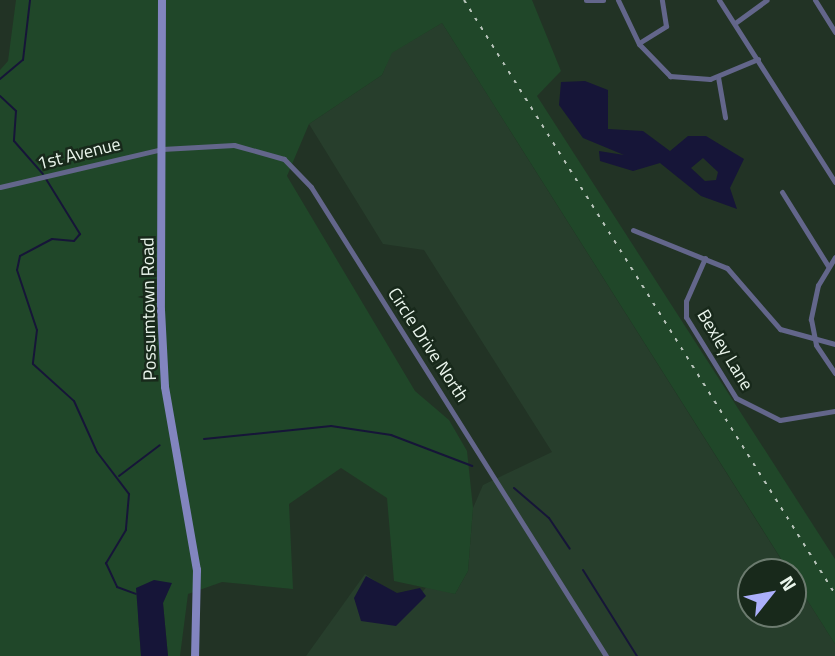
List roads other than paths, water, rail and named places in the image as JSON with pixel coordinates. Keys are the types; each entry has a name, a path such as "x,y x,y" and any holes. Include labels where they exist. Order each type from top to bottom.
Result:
{"main road":[{"name":"Possumtown Road","path":"162,0 164,376 197,570 195,656"}],"street":[{"path":"586,0 603,0"},
{"path":"618,0 639,43 670,76 718,77 758,59"},
{"path":"639,43 666,26 662,0"},
{"path":"719,0 835,182"},
{"path":"734,23 767,0"},
{"path":"815,0 835,32"},
{"path":"718,77 725,117"},
{"name":"1st Avenue","path":"0,187 164,148"},
{"name":"Circle Drive North","path":"164,148 261,149 284,159 311,187 606,656"},
{"path":"782,192 828,266"},
{"path":"633,230 705,258 733,273 773,325 811,333 835,344"},
{"path":"835,257 828,266 813,304 811,333 835,373"},
{"name":"Bexley Lane","path":"705,258 686,301 686,317 736,398 780,419 835,411"}],"waterway":[{"path":"0,79 23,60 30,0"},
{"path":"0,96 16,111 14,141 43,174"},
{"path":"46,179 80,234 74,241 52,239 20,256 17,270 37,330 33,364 74,401 97,452 129,494 126,530 106,563 117,587 136,594"},
{"path":"204,439 331,426 391,435 472,466"},
{"path":"119,476 160,445"},
{"path":"514,488 549,518 570,549"},
{"path":"583,570 637,656"}],"railway":[{"path":"464,0 835,594"}]}
